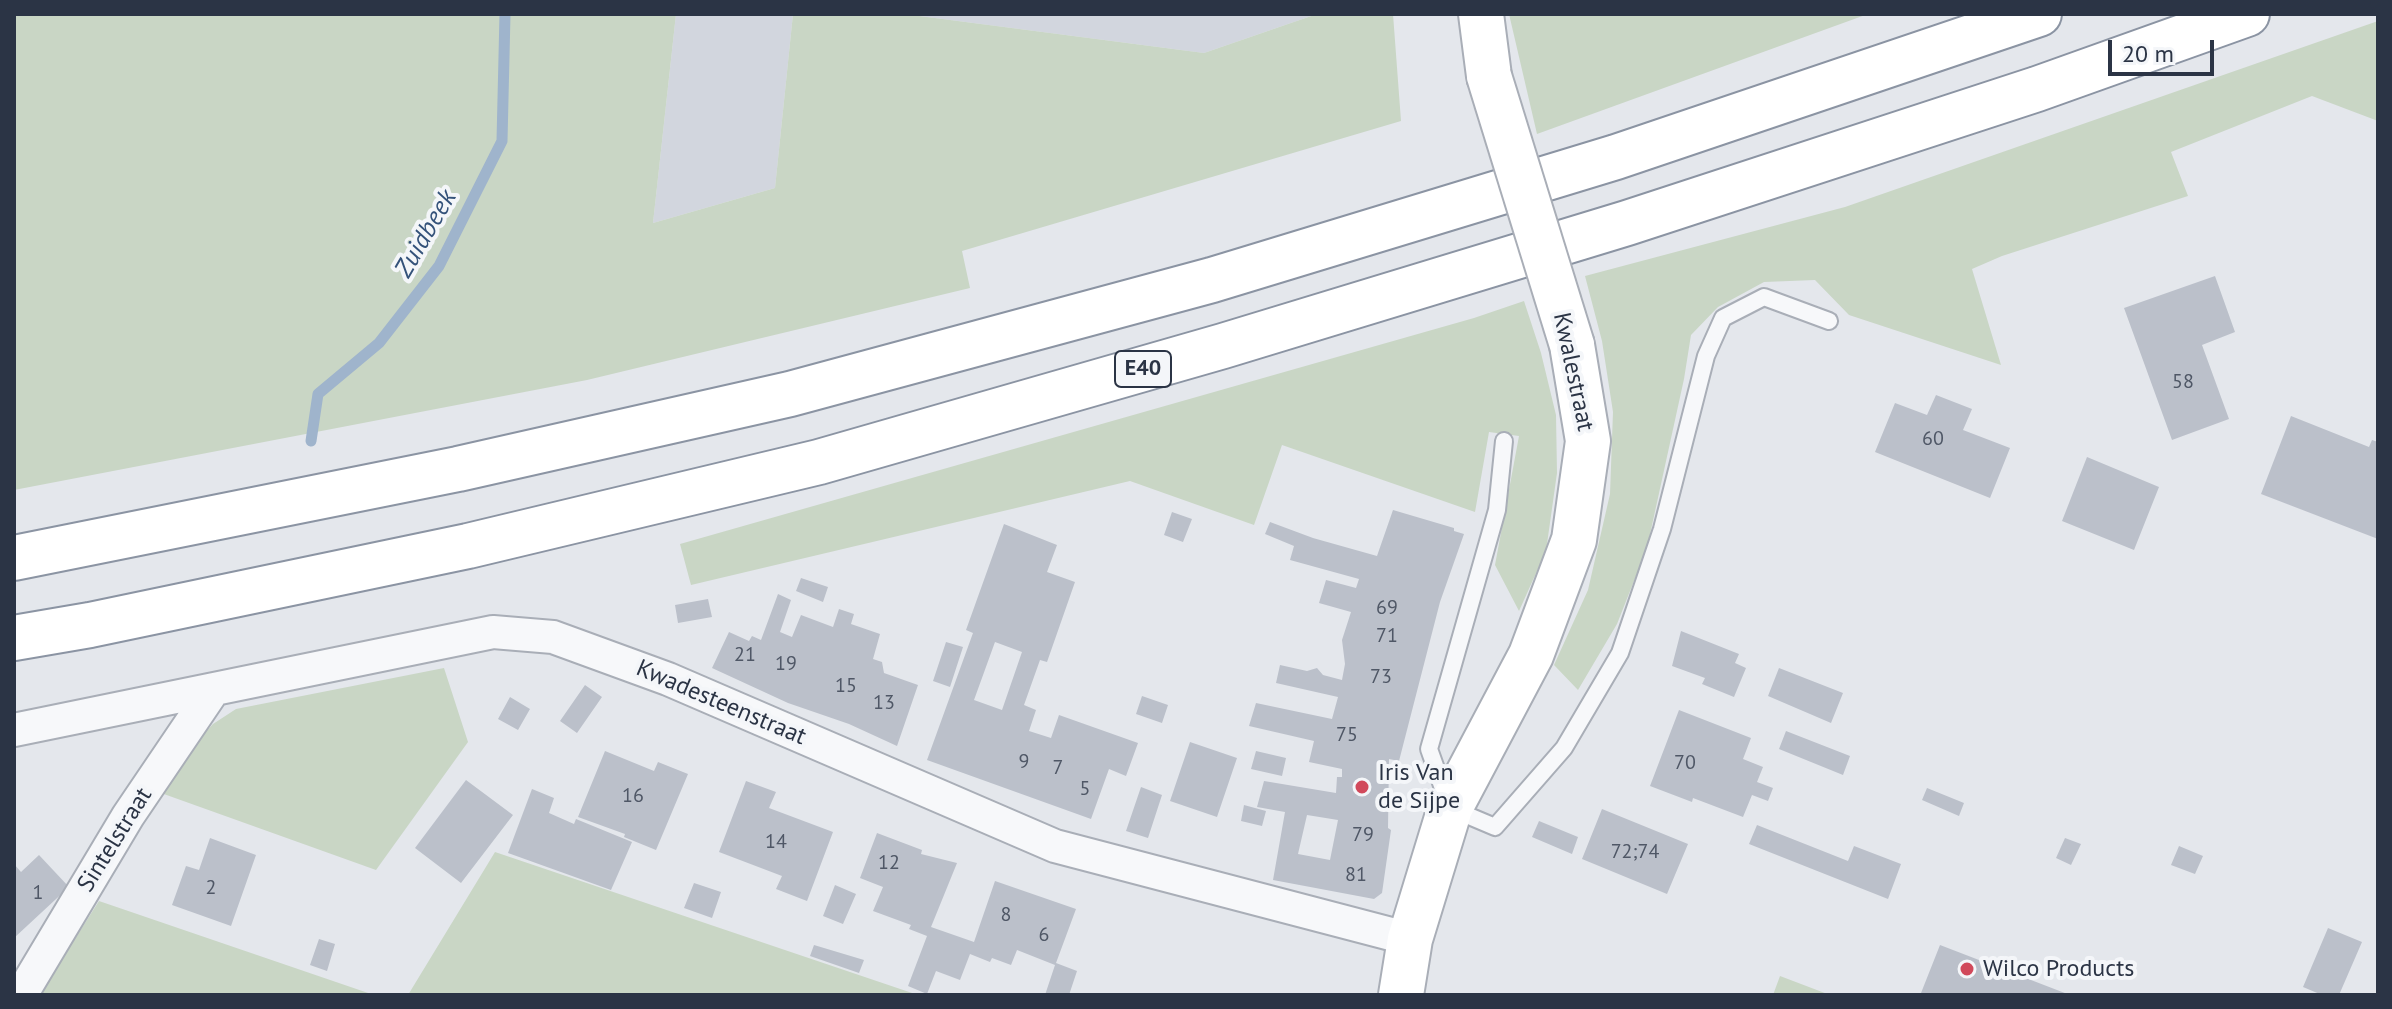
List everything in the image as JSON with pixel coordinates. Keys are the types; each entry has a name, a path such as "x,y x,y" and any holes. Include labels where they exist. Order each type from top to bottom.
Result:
{"main road":[{"name":"Kwalestraat","path":"1401,995 1410,939 1450,808 1531,655 1574,540 1588,441 1572,345 1489,76 1481,14"},
{"path":"14,558 458,469 790,394 1212,280 1601,161 2039,14"},
{"name":"E40","path":"14,638 468,546 819,462 1223,346 1627,223 2037,89 2247,14"}],"street":[{"name":"Kwadesteenstraat","path":"14,730 493,632 553,637 668,679 1055,846 1410,939"},
{"name":"Sintelstraat","path":"21,995 128,816 214,689"}],"lane":[{"path":"1504,441 1497,510 1429,749 1450,808 1495,827 1564,748 1620,653 1662,529 1706,356 1723,318 1764,297 1829,321"}],"shaded area":[{"path":"676,14 793,14 775,188 653,223"},
{"path":"904,14 1317,14 1204,53"}],"green space":[{"path":"14,14 676,14 653,223 775,188 793,14 904,14 1204,53 1317,14 1393,14 1401,121 962,251 970,288 587,380 14,490"},
{"path":"1509,14 1868,14 1537,134"},
{"path":"2378,21 2378,121 2312,96 2171,152 2188,196 2002,256 1972,269 2001,365 1849,315 1815,280 1764,282 1718,307 1691,335 1647,548 1617,624 1578,690 1554,665 1588,590 1610,494 1613,412 1602,341 1585,276 1845,207"},
{"path":"1524,301 1556,415 1557,473 1546,551 1519,611 1495,565 1519,436 1489,432 1475,512 1282,445 1254,525 1130,481 691,585 680,544 1474,318"},
{"path":"444,668 468,742 376,870 161,793 190,749 213,724 236,709"},
{"path":"495,852 918,995 408,995"},
{"path":"99,901 374,995 39,995"},
{"path":"1780,976 1830,995 1773,995"}],"building":[{"path":"2215,276 2235,332 2202,345 2229,419 2172,440 2124,308"},
{"path":"1936,395 1972,409 1963,430 2010,448 1990,498 1875,452 1895,403 1927,415"},
{"path":"2291,416 2369,447 2372,440 2378,442 2378,539 2261,494"},
{"path":"2087,457 2159,487 2134,550 2062,521"},
{"path":"1393,510 1454,528 1454,531 1464,534 1440,602 1399,761 1389,759 1388,828 1391,830 1382,893 1374,899 1273,880 1285,812 1257,807 1264,781 1336,793 1337,777 1342,777 1342,769 1309,762 1314,741 1249,726 1256,703 1332,719 1338,697 1276,683 1280,665 1307,671 1317,668 1323,675 1342,680 1345,664 1342,640 1351,612 1319,603 1326,580 1356,588 1359,579 1290,560 1294,546 1265,534 1270,522 1377,556","holes":["1307,815 1338,820 1330,860 1298,854"]},
{"path":"1172,512 1192,519 1183,542 1164,535"},
{"path":"1004,524 1057,545 1047,572 1075,582 1047,662 1040,660 1024,705 1036,710 1029,731 1051,738 1059,715 1138,743 1126,776 1109,769 1091,819 927,760 973,633 966,630","holes":["995,642 1022,652 1002,710 974,700"]},
{"path":"801,578 828,587 823,602 796,591"},
{"path":"778,594 791,600 780,632 792,637 801,615 833,627 839,609 854,614 851,624 880,634 873,659 882,662 884,673 918,685 897,746 849,724 788,703 712,668 729,632 749,641 752,636 761,640"},
{"path":"708,599 712,617 678,623 675,605"},
{"path":"1681,631 1739,654 1735,663 1746,668 1734,697 1702,684 1705,678 1672,666"},
{"path":"946,642 963,647 950,687 933,681"},
{"path":"1779,668 1843,693 1831,723 1768,696"},
{"path":"585,685 602,697 577,733 560,721"},
{"path":"1142,696 1168,705 1162,723 1136,714"},
{"path":"510,697 530,709 518,730 498,719"},
{"path":"1679,710 1751,738 1743,759 1763,767 1757,782 1773,788 1768,801 1752,795 1743,817 1650,786"},
{"path":"1786,731 1850,756 1843,775 1779,749"},
{"path":"1190,742 1237,758 1217,817 1170,801"},
{"path":"605,751 654,771 658,762 688,774 656,850 624,837 625,834 578,817"},
{"path":"1256,751 1286,758 1282,776 1251,769"},
{"path":"466,780 513,815 461,883 415,848"},
{"path":"746,781 776,792 769,808 833,832 807,901 776,889 782,876 719,852"},
{"path":"1141,787 1162,795 1148,838 1126,831"},
{"path":"1927,788 1964,803 1959,816 1922,800"},
{"path":"532,789 554,798 549,813 574,824 576,819 632,842 611,890 508,853"},
{"path":"1244,805 1266,811 1262,826 1241,821"},
{"path":"1602,809 1688,844 1667,894 1582,859"},
{"path":"1539,821 1578,837 1572,854 1532,837"},
{"path":"1757,825 1848,861 1854,846 1901,864 1888,899 1749,844"},
{"path":"877,833 922,850 921,854 957,863 931,927 974,942 995,881 1076,909 1056,963 1077,971 1069,995 1045,995 1055,965 1017,950 1011,965 992,958 990,962 970,954 960,980 936,971 927,994 908,986 927,936 909,929 911,925 873,911 883,887 860,878"},
{"path":"210,838 256,855 231,926 172,905 186,866 199,870"},
{"path":"2065,838 2081,844 2071,865 2056,858"},
{"path":"2179,846 2203,856 2195,874 2171,865"},
{"path":"39,855 69,887 14,938 14,864 21,872"},
{"path":"694,883 721,892 712,918 684,908"},
{"path":"835,885 856,894 843,924 823,916"},
{"path":"2328,928 2362,942 2339,995 2322,995 2303,987"},
{"path":"319,939 335,944 327,971 310,965"},
{"path":"814,945 864,960 859,973 810,956"},
{"name":"Wilco Products","path":"1940,945 2070,995 1921,993"}],"waterway":[{"name":"Zuidbeek","path":"311,441 318,394 379,343 439,266 502,141 505,14"}],"place":[{"name":"Iris Van de Sijpe","path":"1362,787"},
{"name":"Wilco Products","path":"1967,969"}]}
